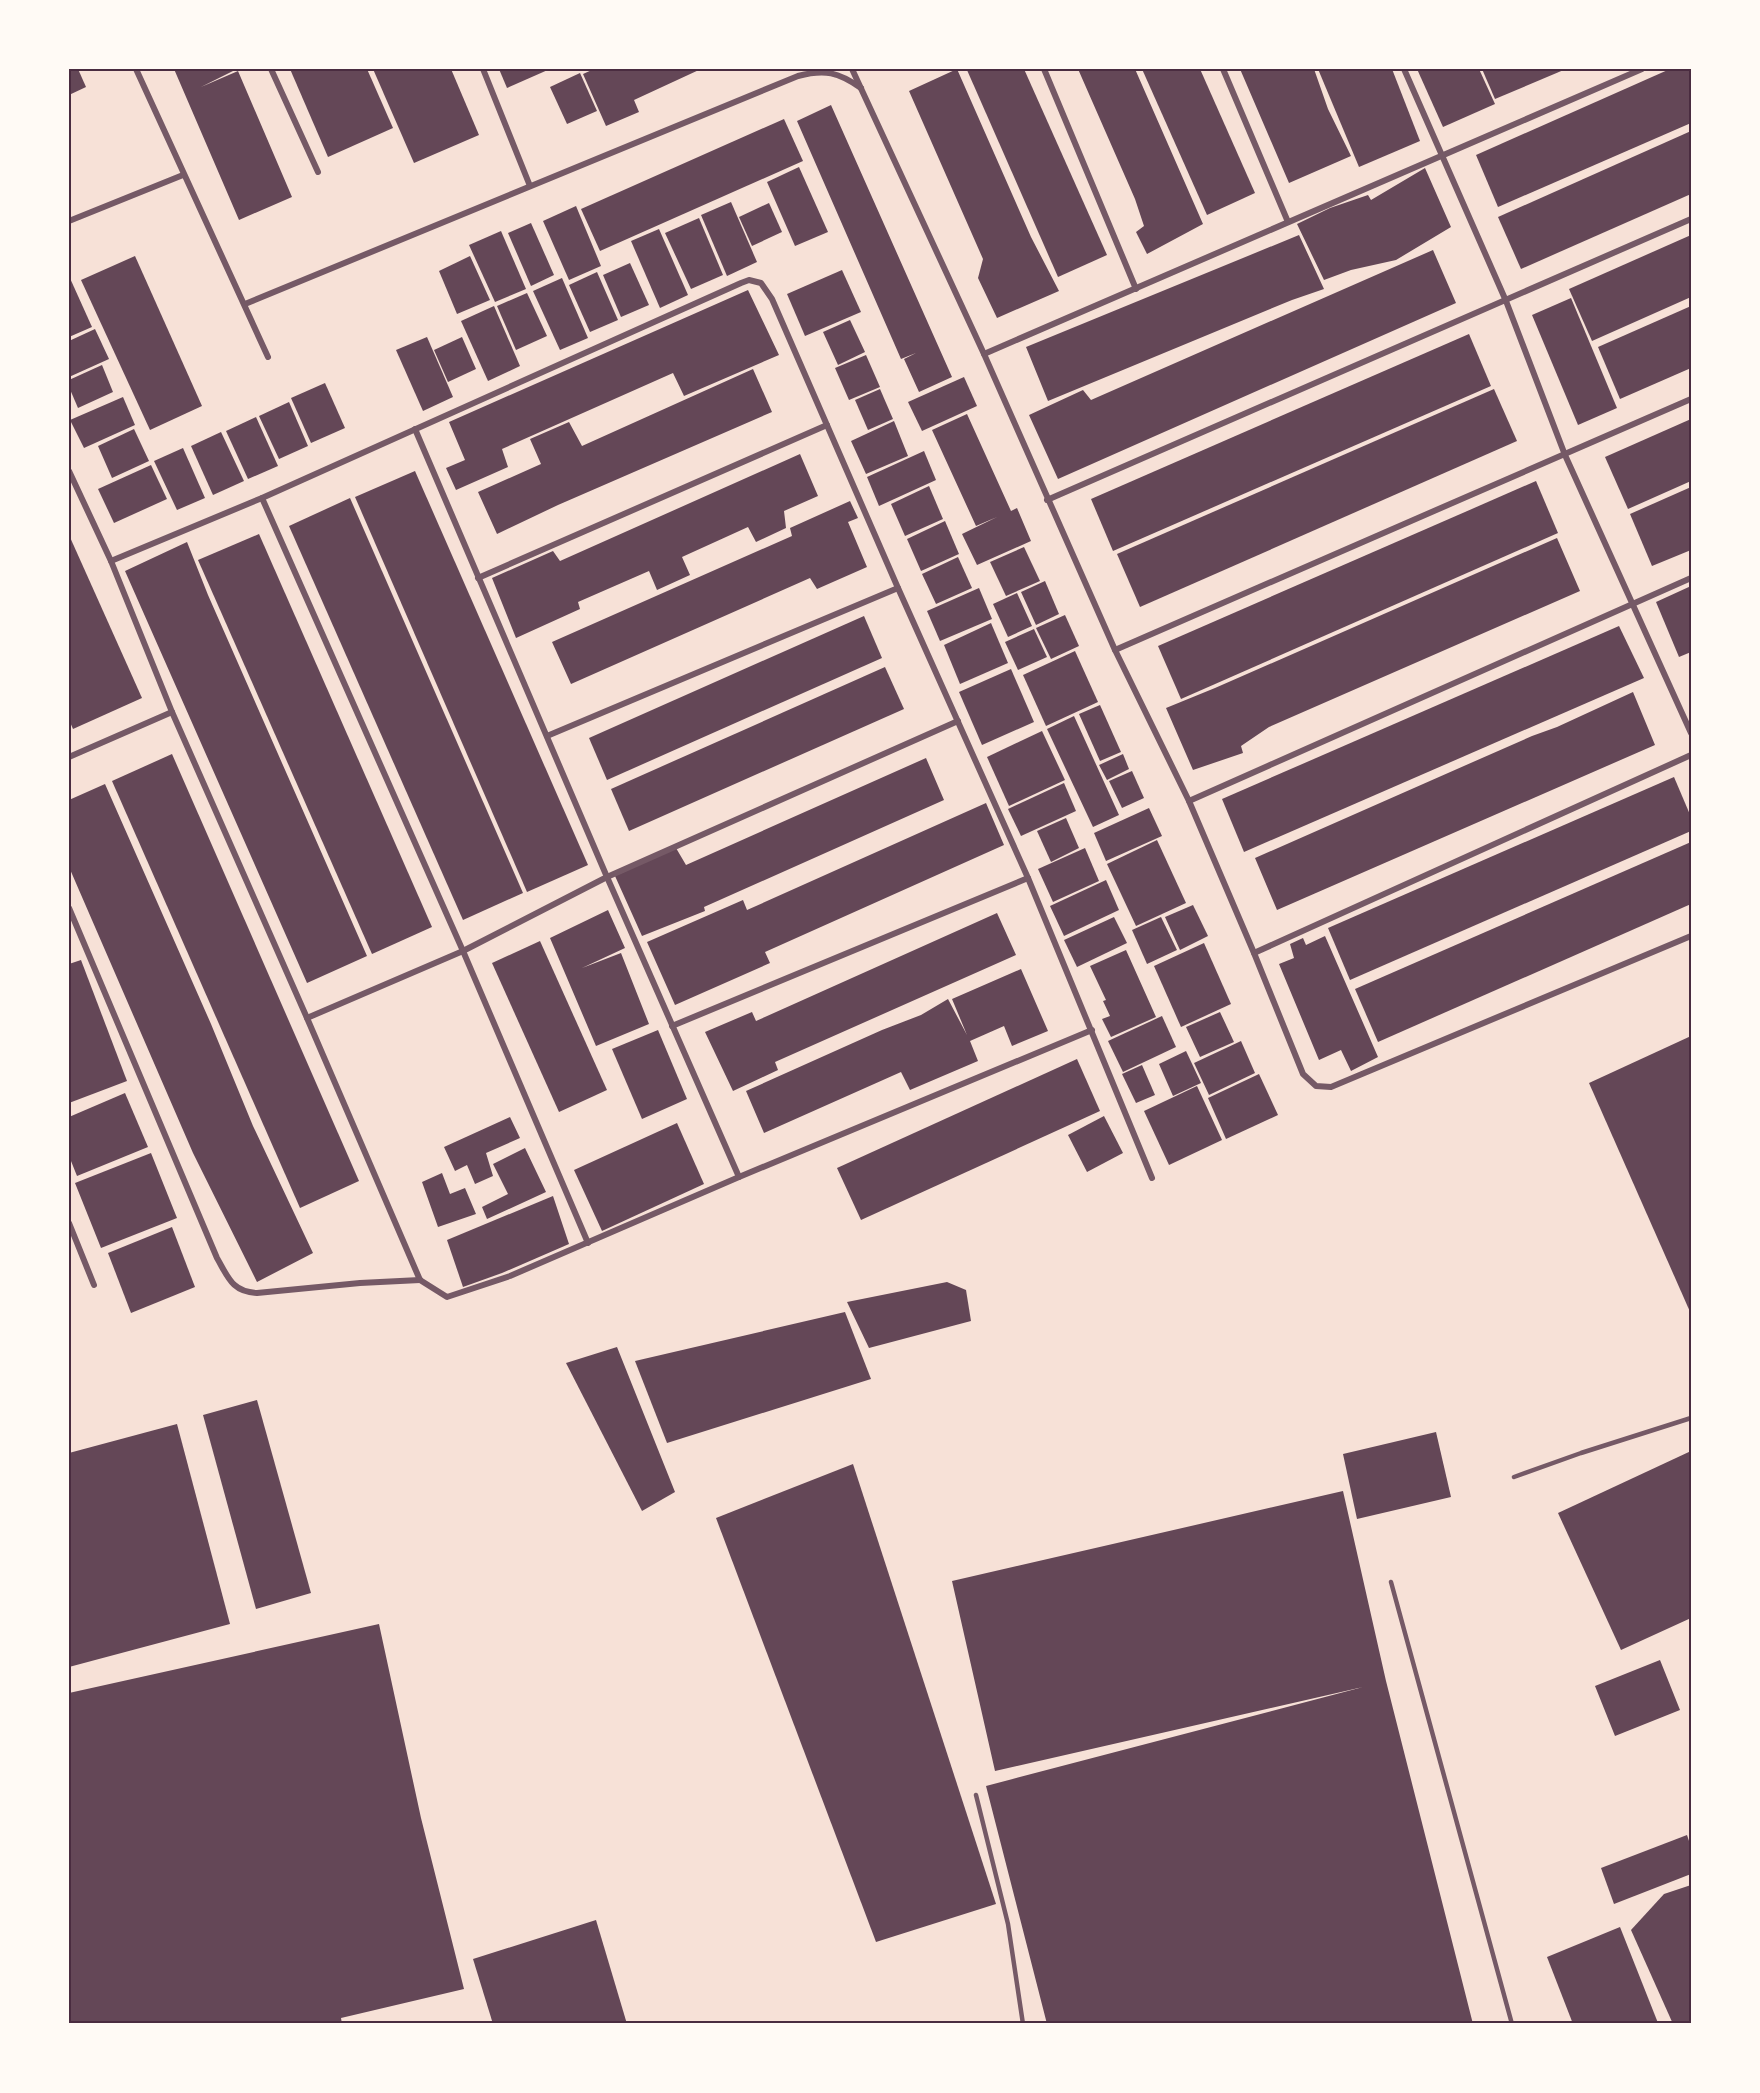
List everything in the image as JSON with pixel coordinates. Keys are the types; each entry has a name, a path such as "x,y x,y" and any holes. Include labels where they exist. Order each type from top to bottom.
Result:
{"street":[{"path":"136,69 268,357"},
{"path":"271,69 318,172"},
{"path":"483,69 530,186"},
{"path":"852,69 984,354 1115,650 1189,801 1303,1074 1316,1086 1331,1087 1691,936"},
{"path":"1044,69 1136,289"},
{"path":"1223,69 1288,222"},
{"path":"1404,69 1506,301 1565,454 1630,603 1691,733"},
{"path":"984,354 1642,69"},
{"path":"245,304 798,76 813,72 829,72 845,78 861,89"},
{"path":"69,221 183,175"},
{"path":"1047,500 1691,219"},
{"path":"111,561 261,498 749,280 761,284 772,298 898,588 1028,878 1152,1178"},
{"path":"1115,650 1691,399"},
{"path":"478,578 827,425"},
{"path":"415,429 607,877 739,1177"},
{"path":"69,471 111,561 172,712 420,1280 447,1297 510,1276 739,1177 1092,1030"},
{"path":"261,498 463,951 588,1243"},
{"path":"1189,801 1630,603 1691,578"},
{"path":"547,736 898,588"},
{"path":"69,757 172,712"},
{"path":"307,1018 463,951 607,877 958,721"},
{"path":"1254,953 1691,755"},
{"path":"672,1026 1028,878"},
{"path":"69,908 217,1258 234,1287 249,1293 420,1280"},
{"path":"69,1222 94,1286"}],"lane":[{"path":"1515,1477 1691,1418"},
{"path":"1391,1582 1512,2024"},
{"path":"976,1795 1008,1923 1023,2024"}],"building":[{"path":"69,69 78,69 86,87 69,95"},
{"path":"174,69 237,69 201,87 238,71 292,197 239,220"},
{"path":"290,69 367,69 393,128 328,157"},
{"path":"373,69 451,69 479,135 414,163"},
{"path":"499,69 550,69 507,88"},
{"path":"594,69 701,69 634,100 639,112 606,126 583,74"},
{"path":"957,69 1031,237 1059,291 997,318 978,278 983,259 909,91"},
{"path":"1024,69 1107,255 1058,277 967,70"},
{"path":"1078,69 1135,69 1203,224 1147,254 1136,232 1144,226 1135,199"},
{"path":"1142,69 1200,69 1255,193 1207,215"},
{"path":"1240,69 1314,69 1328,109 1351,156 1289,183"},
{"path":"1318,69 1392,69 1420,141 1359,167"},
{"path":"1417,69 1479,69 1495,104 1443,127"},
{"path":"1482,69 1566,69 1495,99"},
{"path":"1670,69 1691,69 1691,123 1498,207 1476,155"},
{"path":"580,73 597,111 567,124 550,87"},
{"path":"831,105 952,377 919,392 904,359 916,353 901,359 797,121"},
{"path":"784,119 803,161 600,251 581,209"},
{"path":"1691,131 1691,194 1521,269 1498,217"},
{"path":"799,167 828,232 795,246 767,182"},
{"path":"1425,168 1451,227 1396,260 1351,270 1324,280 1297,224 1330,208 1368,195 1371,200"},
{"path":"731,202 757,262 727,276 701,215"},
{"path":"769,203 782,232 752,246 739,217"},
{"path":"576,206 601,266 569,280 543,221"},
{"path":"699,218 723,275 691,289 665,233"},
{"path":"531,223 554,275 531,286 508,233"},
{"path":"659,229 688,295 660,308 631,241"},
{"path":"501,231 526,289 495,302 469,245"},
{"path":"1299,235 1324,289 1292,300 1048,401 1026,347"},
{"path":"1691,235 1691,297 1592,341 1569,289"},
{"path":"1433,250 1456,303 1058,479 1029,415 1083,390 1091,400"},
{"path":"135,256 202,406 150,430 81,280"},
{"path":"470,256 490,300 457,314 439,271"},
{"path":"630,263 649,305 621,317 603,275"},
{"path":"842,270 861,312 805,336 787,294"},
{"path":"597,272 618,320 590,332 569,285"},
{"path":"69,276 92,327 69,337"},
{"path":"562,278 588,338 560,350 533,291"},
{"path":"748,290 779,355 684,396 673,373 502,449 508,467 456,490 446,468 465,460 449,422"},
{"path":"527,293 547,336 516,350 497,306"},
{"path":"1571,298 1617,408 1578,425 1532,315"},
{"path":"494,306 520,366 488,381 461,321"},
{"path":"1691,306 1691,368 1620,399 1598,347"},
{"path":"850,320 865,352 838,365 823,332"},
{"path":"95,329 109,359 69,377 69,341"},
{"path":"1469,334 1491,386 1113,551 1091,499"},
{"path":"427,337 453,397 423,411 396,350"},
{"path":"462,337 476,369 448,382 434,350"},
{"path":"866,355 880,387 849,400 835,368"},
{"path":"102,365 113,392 78,408 69,387 69,380"},
{"path":"753,369 772,412 497,534 478,492 541,464 530,439 569,422 582,446"},
{"path":"964,377 977,406 922,431 908,402"},
{"path":"325,383 345,428 311,443 291,398"},
{"path":"880,389 893,419 868,430 855,400"},
{"path":"1494,389 1517,441 1140,607 1117,554"},
{"path":"123,397 135,425 84,448 70,420"},
{"path":"289,402 308,446 279,459 259,416"},
{"path":"967,414 1011,511 1017,508 1031,541 977,565 962,534 997,517 976,526 932,430"},
{"path":"256,417 278,466 248,479 226,431"},
{"path":"1691,419 1691,481 1628,509 1605,457"},
{"path":"894,421 908,456 866,474 851,441"},
{"path":"134,429 149,461 112,478 98,446"},
{"path":"221,432 244,481 213,495 191,446"},
{"path":"183,448 205,498 177,510 154,461"},
{"path":"924,451 936,480 879,506 867,477"},
{"path":"800,454 818,496 784,511 786,528 756,542 748,527 682,557 690,575 657,590 649,571 578,602 580,609 516,638 492,578 553,551 560,561"},
{"path":"151,465 167,499 114,523 98,489"},
{"path":"415,471 588,865 527,892 355,497"},
{"path":"1536,481 1558,533 1181,699 1158,646"},
{"path":"929,486 943,519 905,536 891,504"},
{"path":"1691,487 1691,550 1652,566 1630,514"},
{"path":"350,498 523,893 463,920 289,526"},
{"path":"850,501 858,518 848,522 867,567 817,589 810,578 571,684 552,642 792,536 790,528"},
{"path":"945,521 959,554 921,571 907,539"},
{"path":"259,534 432,927 372,954 198,560"},
{"path":"69,535 142,698 73,729 69,720"},
{"path":"1557,538 1580,591 1269,727 1241,746 1243,753 1193,770 1166,708"},
{"path":"187,542 208,595 367,956 307,983 125,571"},
{"path":"1024,547 1040,581 1006,596 990,562"},
{"path":"958,557 972,588 936,604 922,574"},
{"path":"1045,581 1059,614 1036,625 1021,592"},
{"path":"1691,586 1691,652 1679,657 1656,602"},
{"path":"979,588 992,619 940,641 927,611"},
{"path":"1017,593 1032,626 1008,637 993,604"},
{"path":"1065,615 1079,646 1051,659 1036,628"},
{"path":"864,616 882,658 607,780 589,738"},
{"path":"991,623 1008,663 960,684 944,645"},
{"path":"1619,626 1644,678 1244,852 1222,799"},
{"path":"1034,629 1047,657 1018,670 1005,642"},
{"path":"1075,651 1098,702 1046,726 1023,675"},
{"path":"885,667 904,709 629,831 611,789"},
{"path":"1011,669 1034,722 982,745 959,692"},
{"path":"1633,692 1655,745 1277,910 1255,858"},
{"path":"1100,705 1121,752 1100,761 1079,714"},
{"path":"1074,716 1119,815 1093,827 1047,729"},
{"path":"1042,731 1065,780 1009,806 987,757"},
{"path":"172,754 359,1181 300,1208 112,781"},
{"path":"1123,754 1129,769 1107,780 1099,765"},
{"path":"926,758 944,800 704,907 705,911 642,936 615,876 676,848 686,865"},
{"path":"1132,771 1144,798 1122,808 1109,781"},
{"path":"1674,777 1691,817 1691,831 1350,980 1328,928"},
{"path":"1064,783 1076,811 1021,836 1008,809"},
{"path":"105,784 211,1024 253,1126 313,1253 257,1282 193,1153 69,867 69,800"},
{"path":"986,803 1004,845 765,952 770,963 675,1005 647,942 743,900 747,910"},
{"path":"1149,808 1162,836 1106,861 1094,833"},
{"path":"1066,818 1079,848 1051,862 1037,831"},
{"path":"1157,840 1186,903 1136,926 1107,864"},
{"path":"1691,842 1691,904 1378,1042 1355,989"},
{"path":"1085,848 1099,881 1053,902 1038,869"},
{"path":"1106,880 1119,910 1064,936 1050,906"},
{"path":"1193,905 1208,936 1180,950 1165,917"},
{"path":"608,910 625,948 582,968 621,953 649,1024 596,1046 550,938"},
{"path":"997,913 1016,955 775,1062 778,1070 733,1091 705,1032 752,1012 756,1021"},
{"path":"1114,917 1127,943 1077,967 1064,940"},
{"path":"1161,917 1177,950 1147,964 1132,930"},
{"path":"1325,936 1378,1057 1351,1071 1341,1050 1319,1060 1279,964 1294,958 1290,944 1303,938 1306,945"},
{"path":"540,941 607,1090 559,1112 492,963"},
{"path":"1204,943 1231,1004 1181,1027 1154,966"},
{"path":"1126,950 1156,1017 1111,1037 1102,1019 1110,1016 1103,1001 1106,1000 1090,966"},
{"path":"81,960 127,1081 69,1103 69,964"},
{"path":"1021,969 1048,1031 1012,1046 1004,1026 970,1041 978,1061 910,1090 901,1072 764,1133 746,1091 921,1015 948,999 967,1035 952,999"},
{"path":"1220,1012 1234,1042 1200,1057 1186,1027"},
{"path":"1162,1016 1176,1047 1123,1072 1108,1041"},
{"path":"658,1030 687,1099 642,1119 612,1049"},
{"path":"1691,1036 1691,1314 1589,1083"},
{"path":"1241,1041 1255,1073 1209,1095 1194,1063"},
{"path":"1186,1051 1201,1083 1173,1096 1159,1064"},
{"path":"1077,1059 1100,1111 861,1220 837,1168"},
{"path":"1142,1065 1155,1095 1136,1103 1122,1074"},
{"path":"1259,1074 1278,1115 1226,1139 1208,1098"},
{"path":"1197,1086 1222,1140 1169,1165 1144,1111"},
{"path":"125,1093 148,1147 77,1176 69,1156 69,1117"},
{"path":"1104,1116 1123,1153 1087,1172 1068,1135"},
{"path":"510,1117 520,1138 486,1153 493,1176 475,1184 467,1165 455,1171 444,1147"},
{"path":"677,1123 704,1184 602,1231 574,1170"},
{"path":"525,1148 546,1192 487,1219 482,1207 508,1194 493,1164"},
{"path":"151,1153 177,1218 101,1248 75,1183"},
{"path":"442,1173 450,1194 465,1188 476,1214 438,1227 422,1182"},
{"path":"553,1196 569,1244 463,1287 447,1240"},
{"path":"172,1227 195,1287 131,1313 108,1253"},
{"path":"947,1282 966,1290 971,1321 869,1348 847,1302"},
{"path":"845,1312 871,1379 667,1443 635,1361"},
{"path":"617,1347 675,1492 642,1511 566,1363"},
{"path":"257,1400 311,1593 256,1609 203,1415"},
{"path":"177,1424 230,1624 69,1667 69,1453"},
{"path":"1436,1432 1451,1497 1357,1519 1343,1454"},
{"path":"1691,1451 1691,1618 1621,1650 1558,1513"},
{"path":"853,1464 996,1904 876,1942 716,1518"},
{"path":"1343,1491 1386,1681 1473,2024 1047,2024 986,1786 1363,1687 995,1771 952,1581"},
{"path":"379,1624 421,1818 464,1989 341,2018 342,2024 69,2024 69,1693"},
{"path":"1660,1660 1680,1710 1615,1736 1595,1686"},
{"path":"1687,1835 1691,1847 1691,1874 1614,1904 1601,1868"},
{"path":"1691,1885 1691,2024 1673,2024 1631,1930 1664,1894"},
{"path":"596,1920 627,2024 493,2024 473,1959"},
{"path":"1620,1927 1658,2023 1573,2024 1547,1957"}]}
